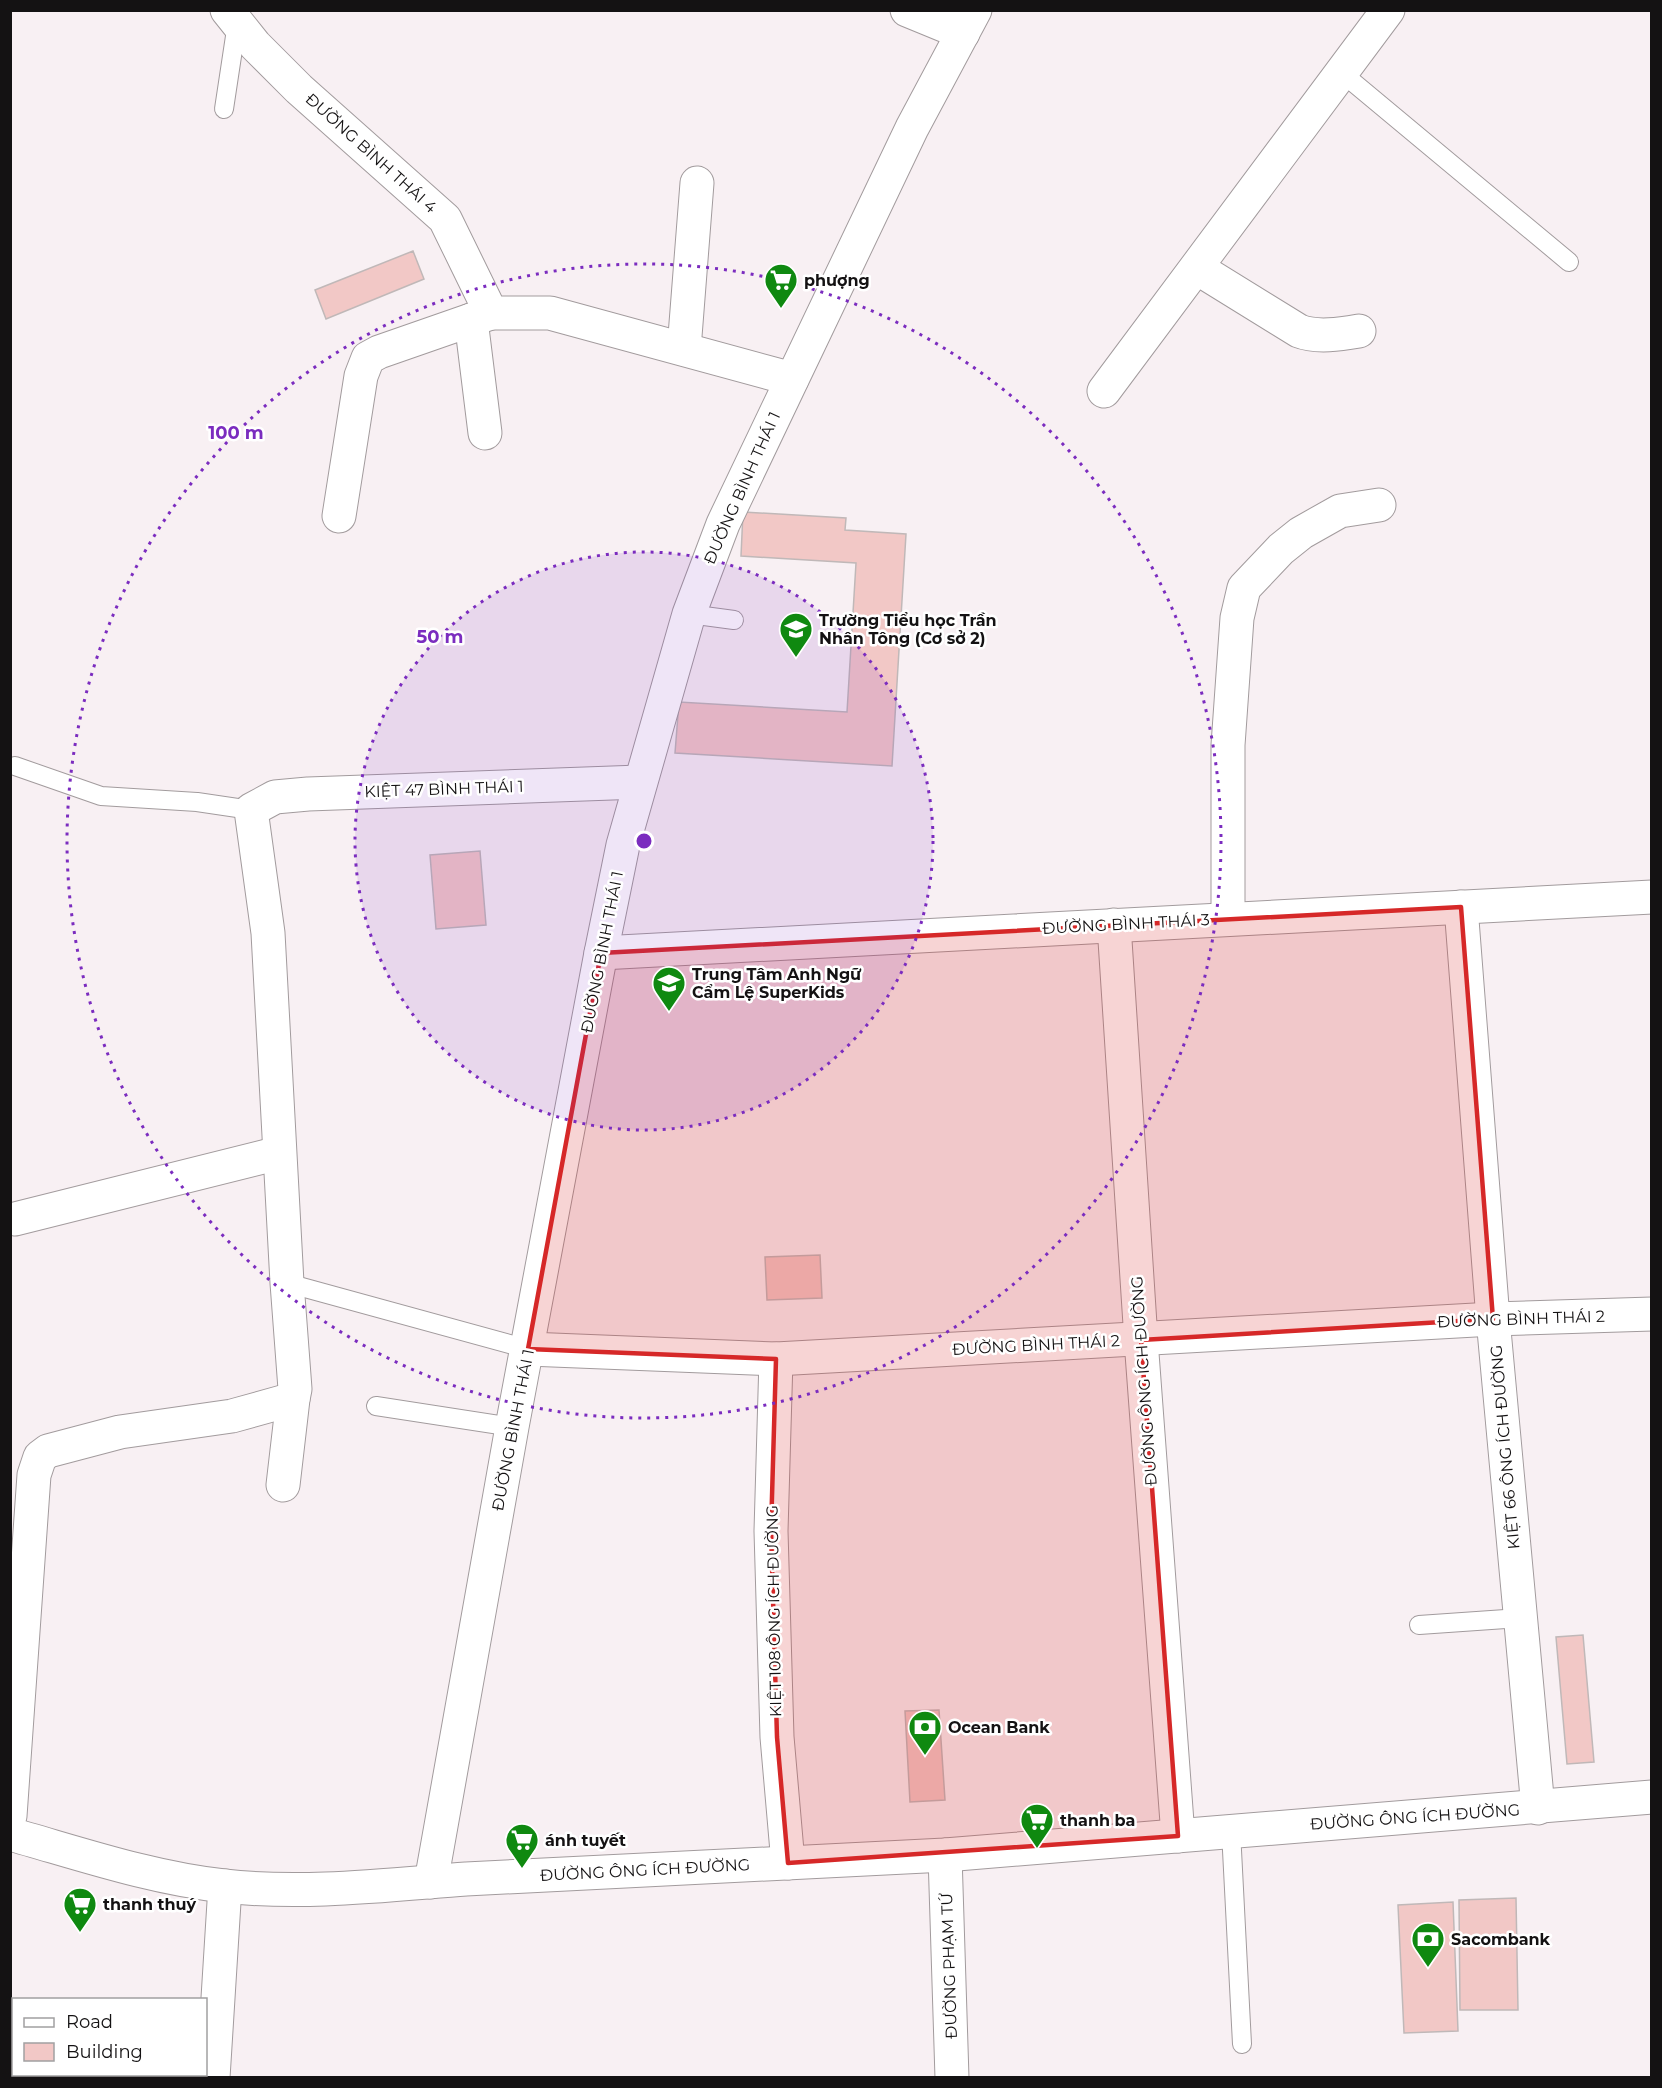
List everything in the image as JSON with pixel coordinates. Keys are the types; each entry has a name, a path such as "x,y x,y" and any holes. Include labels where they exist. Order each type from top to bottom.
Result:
{"street":[{"path":"907,10 969,22"},
{"path":"1104,391 1388,10"},
{"name":"ĐƯỜNG BÌNH THÁI 4","path":"232,17 255,45 299,89 445,219 481,316 485,433"},
{"name":"ĐƯỜNG BÌNH THÁI 1","path":"431,1882 512,1426 601,953 623,845 640,782 689,614 723,524 912,128 969,22"},
{"path":"684,349 697,183"},
{"path":"1197,267 1303,333 1346,334 1359,331"},
{"path":"339,516 361,376 368,358 481,316 550,313 792,380"},
{"path":"1228,918 1228,745 1238,618 1244,588 1281,549 1301,533 1340,511 1379,505"},
{"name":"KIỆT 47 BÌNH THÁI 1","path":"252,810 275,797 308,794 640,782"},
{"path":"252,810 268,933 279,1153 296,1389 292,1399 283,1485"},
{"name":"ĐƯỜNG BÌNH THÁI 3","path":"601,953 1652,897"},
{"name":"KIỆT 66 ÔNG ÍCH ĐƯỜNG","path":"1461,907 1493,1319 1538,1808"},
{"name":"ĐƯỜNG ÔNG ÍCH ĐƯỜNG","path":"1114,925 1141,1340 1178,1836"},
{"path":"15,1219 279,1153"},
{"name":"ĐƯỜNG BÌNH THÁI 2","path":"528,1349 776,1359 1493,1319 1652,1314"},
{"name":"KIỆT 108 ÔNG ÍCH ĐƯỜNG","path":"776,1359 771,1531 777,1737 788,1863"},
{"path":"10,1816 36,1466 40,1457 48,1451 120,1432 232,1416 292,1399"},
{"name":"ĐƯỜNG ÔNG ÍCH ĐƯỜNG","path":"10,1834 154,1875 225,1886 314,1889 945,1855 1652,1797"},
{"name":"ĐƯỜNG PHẠM TỨ","path":"945,1855 952,2078"},
{"path":"213,2078 225,1886"}],"lane":[{"path":"224,109 232,17"},
{"path":"1342,73 1569,262"},
{"path":"689,614 734,620"},
{"path":"15,765 101,796 197,802 252,810"},
{"path":"287,1283 528,1349"},
{"path":"376,1407 512,1426"},
{"path":"1419,1625 1520,1618"},
{"path":"1231,1832 1242,2044"}],"highlighted area":[{"path":"1461,907 1493,1319 1141,1340 1178,1836 788,1863 777,1737 771,1531 776,1359 528,1349 601,953"}],"building":[{"path":"413,251 424,279 326,319 315,290"},
{"path":"743,512 846,518 845,530 906,534 892,766 675,753 679,702 847,712 856,563 741,556"},
{"path":"480,851 486,925 436,929 430,855"},
{"path":"820,1255 822,1298 767,1300 765,1257"},
{"path":"1583,1635 1594,1762 1567,1764 1556,1637"},
{"name":"Ocean Bank","path":"939,1710 945,1800 910,1802 905,1711"},
{"path":"1516,1898 1518,2010 1460,2010 1459,1900"},
{"name":"Sacombank","path":"1453,1902 1458,2031 1404,2033 1398,1905"}],"place":[{"name":"phượng","path":"781,309"},
{"name":"Trường Tiểu học Trần Nhân Tông (Cơ sở 2)","path":"796,658"},
{"name":"Trung Tâm Anh Ngữ Cẩm Lệ SuperKids","path":"669,1012"},
{"name":"Ocean Bank","path":"925,1756"},
{"name":"thanh ba","path":"1037,1849"},
{"name":"ánh tuyết","path":"522,1869"},
{"name":"thanh thuý","path":"80,1933"},
{"name":"Sacombank","path":"1428,1968"}]}
